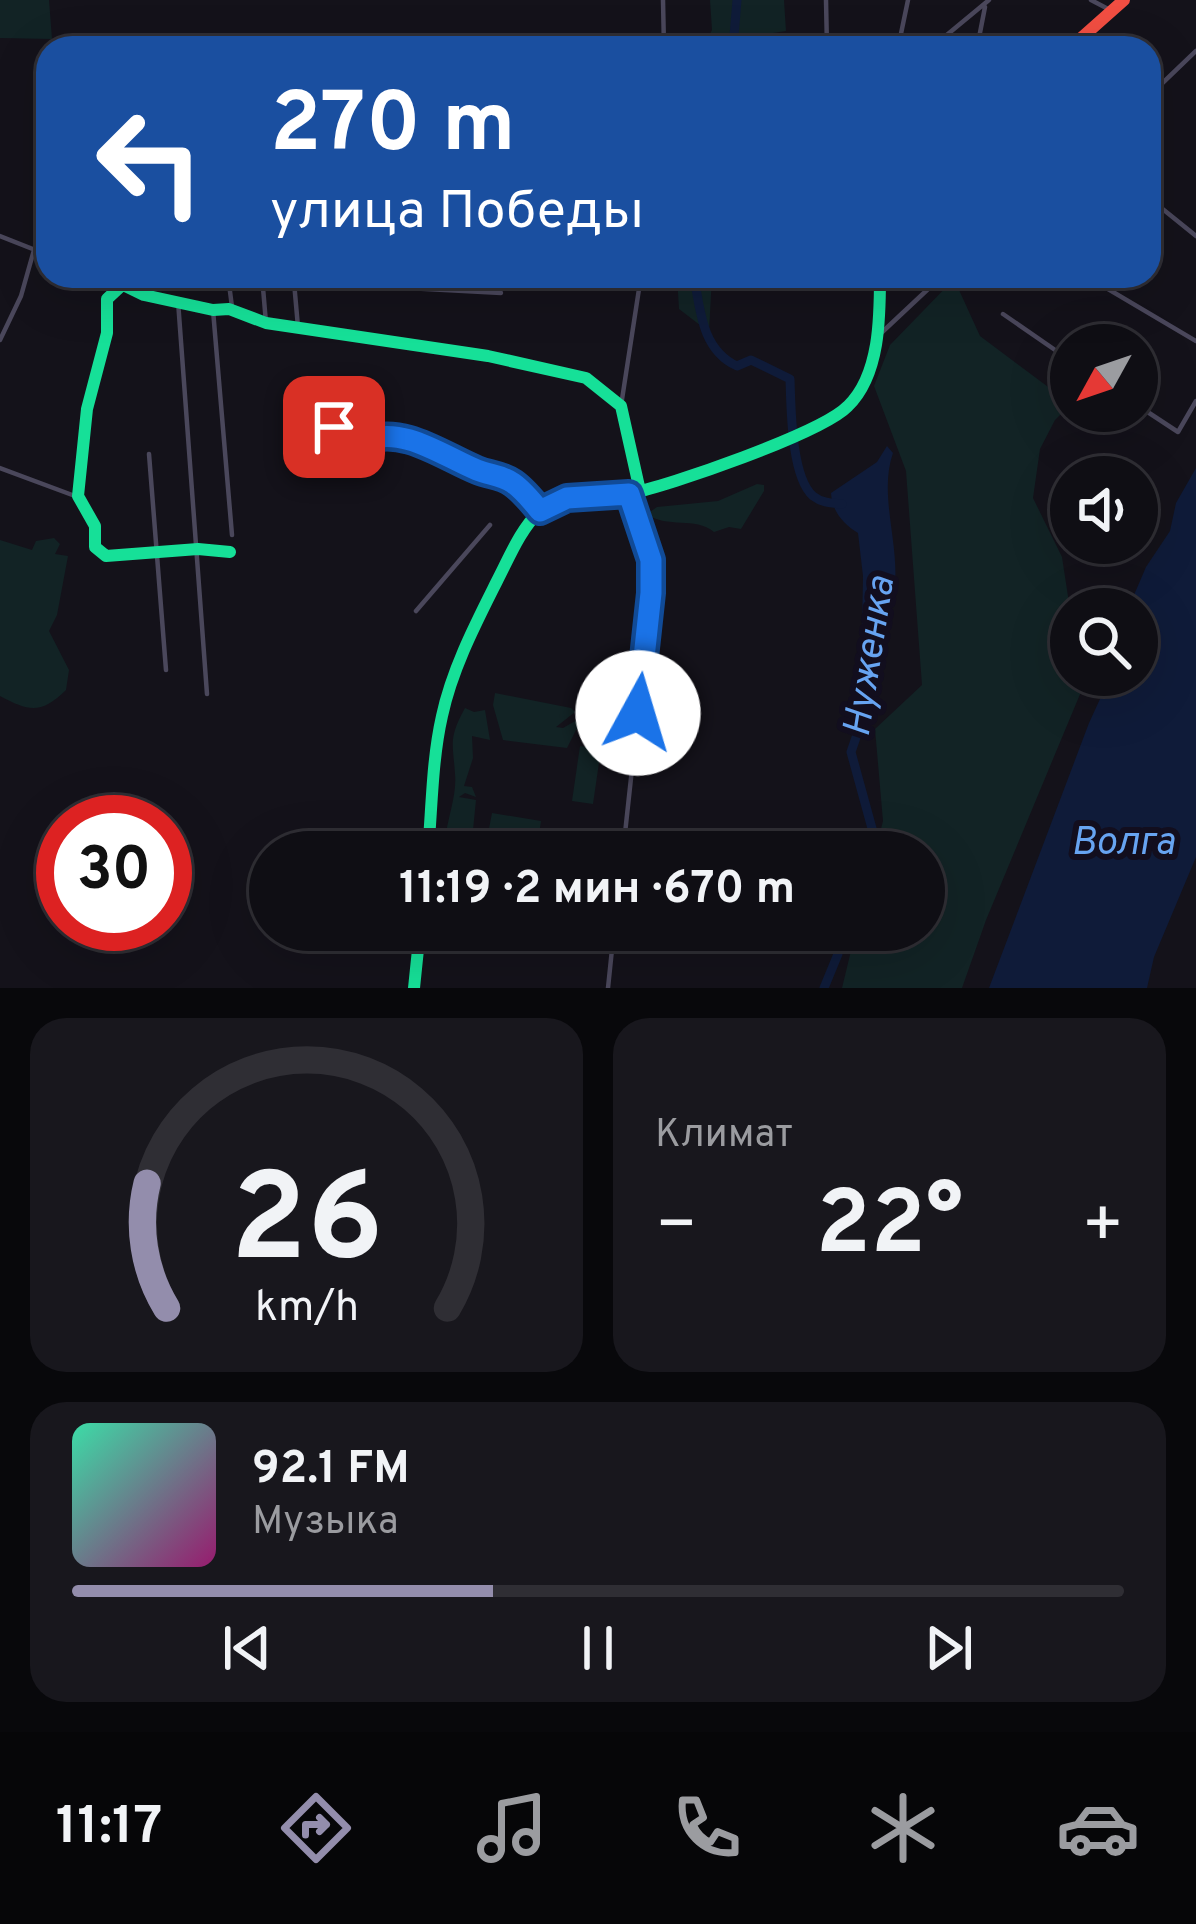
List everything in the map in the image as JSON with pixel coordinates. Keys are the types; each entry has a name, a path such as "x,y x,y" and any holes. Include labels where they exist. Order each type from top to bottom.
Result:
{"street":[{"path":"826,0 827,36"},
{"path":"900,36 908,0"},
{"path":"1090,0 1112,11"},
{"path":"1084,36 1124,0"},
{"path":"946,36 987,1"},
{"path":"980,36 987,1"},
{"path":"664,36 665,3"},
{"path":"1161,85 1196,51"},
{"path":"1161,208 1196,236"},
{"path":"0,236 34,250 21,296 0,340"},
{"path":"79,500 87,409 107,333 107,299 119,288"},
{"path":"129,288 266,323 488,356 586,378 621,406"},
{"path":"230,288 233,312"},
{"path":"263,288 266,323"},
{"path":"295,288 298,327"},
{"path":"407,288 501,293"},
{"path":"625,831 651,593 650,552 634,492 628,424 621,406 639,288"},
{"path":"430,831 446,699 500,574 540,511 567,498 634,492 832,419 849,406 878,336 880,288"},
{"path":"878,336 929,288"},
{"path":"1106,288 1196,341"},
{"path":"178,301 208,694"},
{"path":"213,310 232,535"},
{"path":"1003,314 1050,346"},
{"path":"1158,419 1178,432 1196,401"},
{"path":"312,410 350,435 367,440 383,434 431,447 483,473 502,477 516,484 540,511"},
{"path":"149,454 166,670"},
{"path":"0,468 72,493 95,526 95,547 106,556 198,549 230,552"},
{"path":"416,611 490,525"},
{"path":"414,988 418,951"},
{"path":"608,988 612,951"}],"shaded area":[{"path":"0,0 49,0 52,36 0,38"},
{"path":"710,0 784,0 786,31 773,36 709,36"},
{"path":"678,288 711,288 709,332 679,309"},
{"path":"945,288 958,288 980,336 1050,388 1050,430 1040,449 1033,498 1050,533 1050,564 1063,564 1067,588 1050,588 1050,696 1079,696 962,988 842,988 851,951 945,951 945,831 880,831 875,729 922,685 906,471 874,386 890,345"},
{"path":"764,485 764,491 741,529 714,532 647,514 657,507 718,501"},
{"path":"54,538 60,544 55,554 68,556 57,615 49,631 69,670 66,690 42,707 27,707 0,696 0,540 32,550 36,541"},
{"path":"495,693 575,712 556,727 563,728 589,713 587,724 576,730 567,748 503,740 493,705"},
{"path":"465,708 485,710 490,740 472,736 473,758 464,786 472,787 476,797 465,793 459,797 476,800 473,830 446,831 455,788 456,727"},
{"path":"580,746 601,749 593,804 572,801"},
{"path":"492,813 541,821 540,831 489,831"}],"water":[{"path":"887,446 893,453 888,500 893,597 885,619 868,640 862,632 858,533 839,516 831,493 877,462"},
{"name":"Волга","path":"1196,468 1196,857 1154,957 1147,988 989,988 1101,696 1158,696 1158,588 1137,588 1148,564 1158,564 1158,549 1170,531 1176,503"}],"waterway":[{"name":"Нуженка","path":"734,36 737,0"},
{"name":"Нуженка","path":"696,288 705,328 725,359 737,366 751,360 790,379 800,474 813,496 842,504"},
{"name":"Нуженка","path":"869,628 859,701 862,720 851,752 873,831"},
{"name":"Нуженка","path":"824,988 838,951"}],"traffic: fast":[{"path":"119,288 107,299 107,333 87,409 78,496 95,526 95,547 106,556 198,549 230,552"},
{"path":"130,288 213,310 229,309 266,323 488,356 586,378 621,406 640,491"},
{"path":"430,831 436,749 446,698 473,630 527,526 540,511 560,500 628,494 676,481 778,444 833,417 859,393 872,362 880,288"},
{"path":"414,988 418,951"}],"traffic: jam":[{"path":"1084,36 1124,0"}],"route":[{"path":"334,427 367,440 383,434 431,447 516,484 540,511 567,498 629,494 651,560 638,713"}]}
